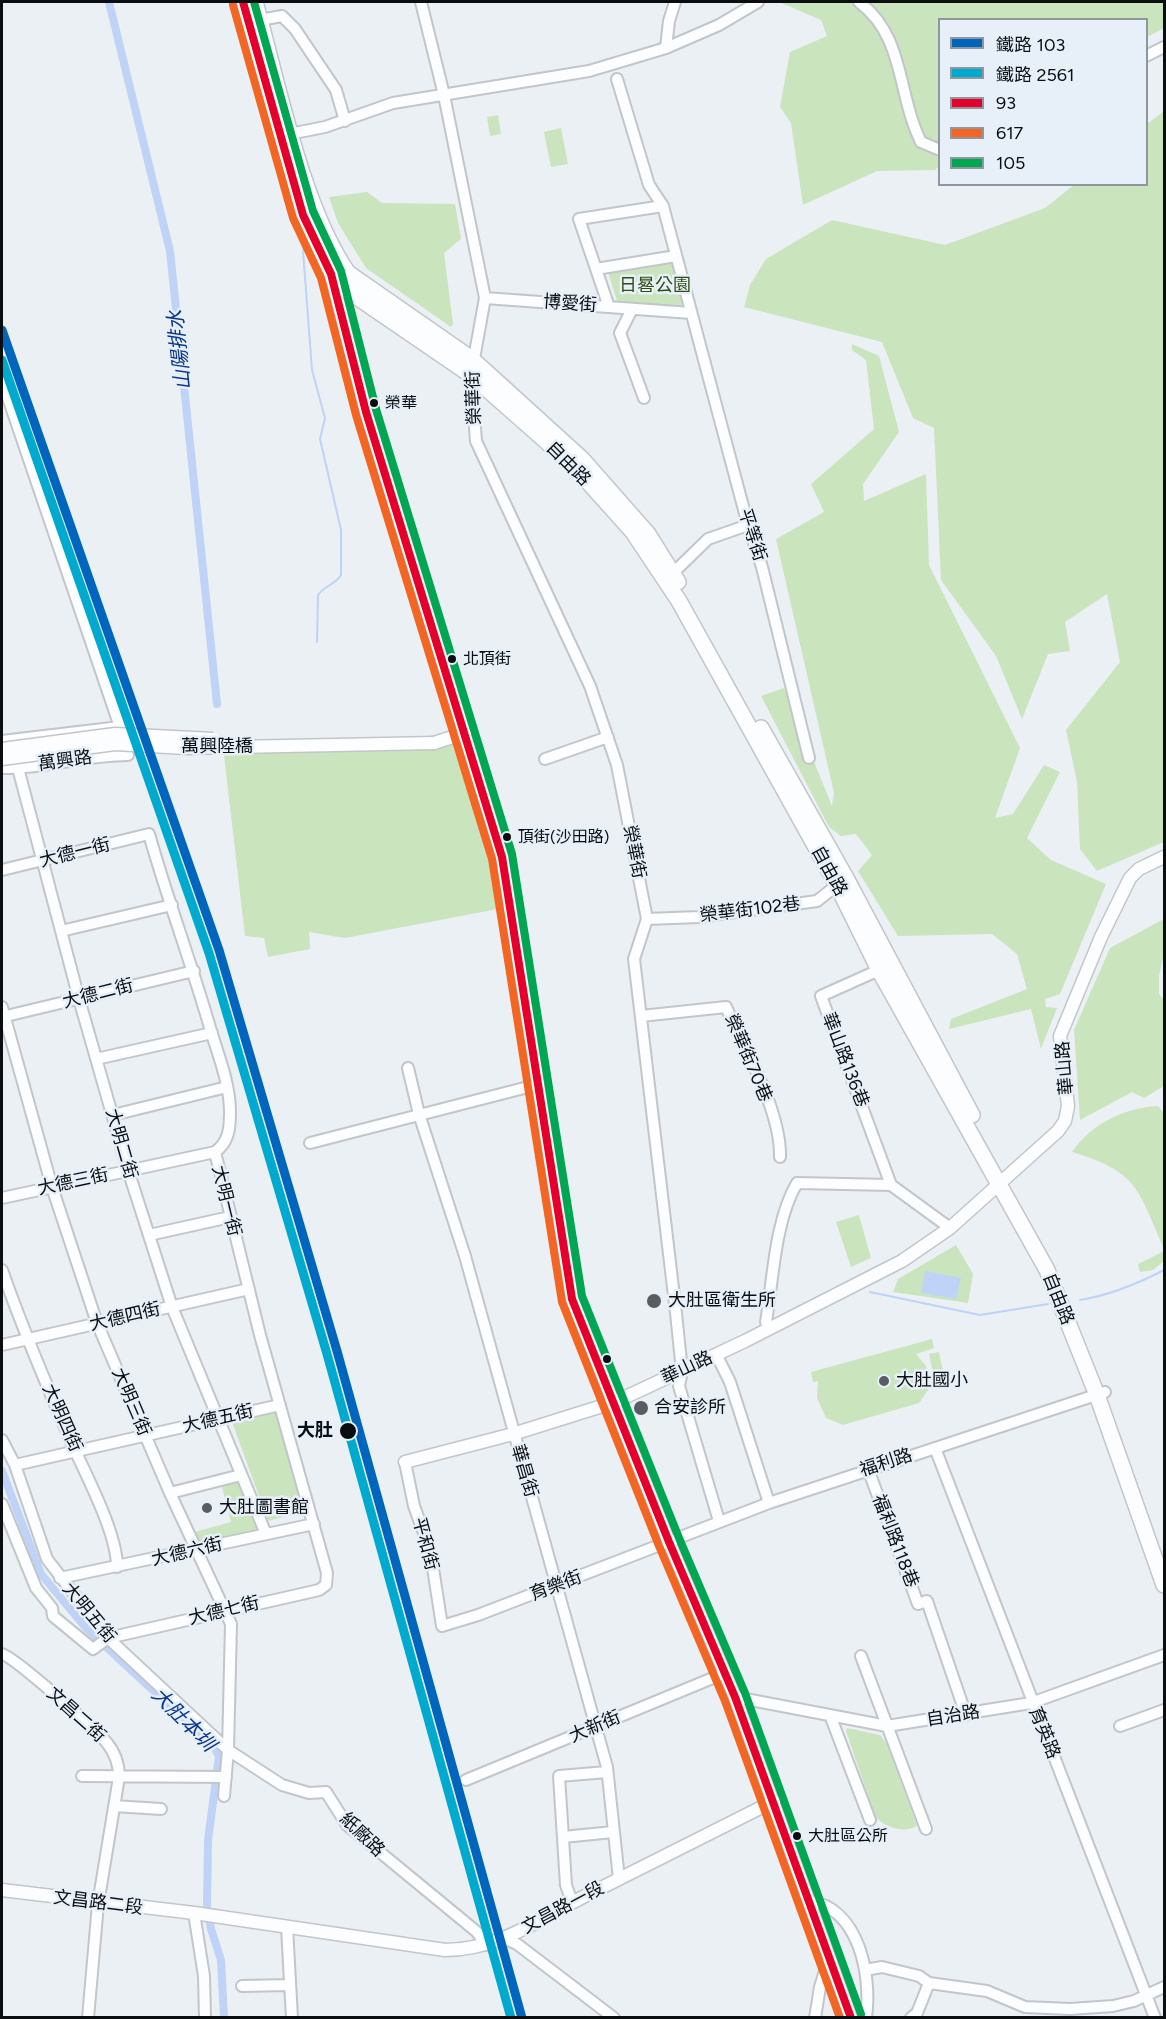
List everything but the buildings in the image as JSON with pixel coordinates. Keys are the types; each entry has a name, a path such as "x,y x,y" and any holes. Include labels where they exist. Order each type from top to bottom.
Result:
{"main road":[{"path":"243,2 286,134"},
{"path":"255,2 303,215 331,274"},
{"name":"自由路","path":"286,134 316,210 337,257 348,273 472,367 589,474 648,534 673,573 842,882 1047,1270 1101,1394 1164,1557"},
{"name":"自由路","path":"331,274 356,296 472,367"},
{"name":"自由路","path":"589,474 633,532 679,601 842,882 879,970 1002,1181"},
{"name":"自由路","path":"1101,1394 1164,1585"}],"street":[{"path":"421,2 444,95 485,298"},
{"path":"666,48 669,21 675,2"},
{"path":"286,134 345,121 393,103 589,71 666,48 719,25 758,2"},
{"path":"859,2 872,12 888,33 921,142 938,150"},
{"path":"260,20 282,16 295,29 336,90 345,121"},
{"path":"1148,55 1164,47"},
{"name":"平等街","path":"617,79 649,185 663,206 748,525 762,567 809,758"},
{"path":"609,307 579,219 663,206"},
{"path":"596,269 676,256"},
{"path":"337,257 331,274 366,412 502,857 536,1085 572,1299 669,1542 735,1697 851,2018"},
{"name":"博愛街","path":"485,298 691,313"},
{"name":"榮華街","path":"485,298 472,367 476,441 590,686 617,765 647,919 634,959 682,1371 679,1386 719,1521"},
{"path":"632,309 620,333 644,398"},
{"name":"萬興路","path":"2,380 120,727 87,729 2,741"},
{"path":"673,573 708,539 748,525"},
{"path":"87,729 91,757"},
{"path":"433,740 465,733"},
{"name":"萬興陸橋","path":"2,749 115,734 198,739 433,740"},
{"path":"545,759 608,737"},
{"name":"大明二街","path":"15,740 18,768 42,861 128,1170 172,1307 220,1418 266,1534"},
{"name":"萬興陸橋","path":"2,759 115,744 186,748 433,740"},
{"name":"萬興路","path":"2,768 18,768 91,757 128,755"},
{"name":"大德一街","path":"2,870 149,834"},
{"name":"大明一街","path":"149,834 194,970 227,1087 230,1111 227,1140 224,1146 215,1152 249,1289 327,1573"},
{"name":"華山路","path":"405,1462 513,1434 615,1402 902,1262 950,1228 1058,1131 1065,1120 1068,1106 1060,1036 1101,938 1130,878 1139,869 1164,858"},
{"name":"榮華街102巷","path":"647,919 699,916 817,901 842,882"},
{"path":"61,931 172,905"},
{"name":"大德二街","path":"2,1013 79,999 194,970"},
{"name":"華山路136巷","path":"879,970 821,996 891,1185"},
{"name":"榮華街70巷","path":"641,1016 726,1007 770,1111 780,1147 780,1157"},
{"name":"大明三街","path":"2,1013 52,1186 98,1323 145,1437 231,1624 228,1750 224,1796"},
{"path":"96,1059 212,1033"},
{"name":"華昌街","path":"408,1068 419,1114 465,1256 607,1772 619,1879"},
{"path":"310,1143 536,1085"},
{"path":"113,1115 227,1087"},
{"name":"大德三街","path":"2,1198 215,1152"},
{"path":"766,1322 783,1220 789,1197 797,1183 891,1185 950,1228"},
{"path":"149,1235 230,1217"},
{"name":"大明四街","path":"2,1270 27,1340 76,1451 117,1553 117,1567"},
{"name":"大德四街","path":"2,1345 249,1289"},
{"path":"716,1354 730,1382 769,1503"},
{"name":"福利路","path":"669,1542 719,1521 868,1468 1101,1394"},
{"name":"大德五街","path":"15,1465 280,1405"},
{"name":"大明五街","path":"2,1440 15,1465 47,1559 60,1578 108,1638 228,1750"},
{"name":"育英路","path":"935,1448 1031,1703 1155,2018"},
{"name":"平和街","path":"405,1462 414,1506 430,1549 442,1626"},
{"name":"福利路118巷","path":"868,1468 918,1604 927,1601 966,1715"},
{"path":"170,1493 241,1475"},
{"path":"2,1504 36,1588 52,1608 53,1616 93,1649 108,1638"},
{"name":"大德六街","path":"60,1578 314,1524"},
{"name":"育樂街","path":"442,1626 556,1586 669,1542"},
{"name":"大德七街","path":"108,1638 319,1590 326,1585 327,1573"},
{"name":"文昌二街","path":"2,1654 29,1674 107,1743 118,1762 119,1777 98,1904 88,2018"},
{"name":"自治路","path":"735,1697 887,1726 1031,1703 1164,1655"},
{"path":"861,1656 926,1828"},
{"name":"大新街","path":"466,1780 725,1673"},
{"path":"1120,1726 1164,1710"},
{"path":"830,1715 870,1820"},
{"name":"紙廠路","path":"228,1750 282,1785 309,1792 326,1792 347,1826 477,1932 486,1945"},
{"path":"572,1902 566,1885 559,1776 607,1772"},
{"path":"82,1776 226,1777"},
{"name":"文昌路一段","path":"194,1913 445,1950 469,1950 505,1939 572,1902 774,1802"},
{"path":"114,1806 160,1809"},
{"path":"563,1837 613,1832"},
{"name":"文昌路二段","path":"2,1890 98,1904 194,1913"},
{"path":"809,1900 825,1903 844,1919 854,1934 865,1970 866,2018"},
{"path":"194,1913 204,1976 205,2018"},
{"path":"287,1927 292,2018"},
{"path":"505,1939 517,1944 614,2018"},
{"path":"815,2018 819,1987 829,1958"},
{"path":"865,1970 882,1967 919,1976 929,1983 987,1991 1025,2012 1113,2006 1146,1996 1164,1987"},
{"path":"911,2018 917,2013 929,1983"},
{"path":"242,1986 290,1985"}],"green space":[{"path":"779,2 1164,2 1164,28 1148,36 1148,18 938,18 938,167 935,170 877,171 803,205 791,123 780,107 790,52 827,36 821,20"},
{"path":"1164,111 1164,842 1097,871 1080,849 1077,782 1066,730 1120,662 1107,594 1065,622 1070,651 1048,654 1022,719 996,656 941,580 934,428 913,418 882,342 744,307 750,285 766,259 832,220 945,245 1045,208 1073,186 1148,186 1148,123"},
{"path":"498,115 501,134 490,136 487,117"},
{"path":"561,128 568,164 551,167 544,132"},
{"path":"367,192 382,203 455,204 461,239 444,253 453,324 451,327 366,268 338,223 329,197"},
{"name":"日晷公園","path":"671,260 686,312 619,307 608,272"},
{"path":"852,344 879,356 899,432 863,484 864,501 926,474 929,565 1020,748 995,818 1013,814 1044,765 1060,772 1027,838 1051,860 1106,884 1060,994 1045,999 1046,1007 1057,1008 1041,1049 1031,1009 949,1029 951,1019 1027,989 1017,954 992,934 898,936 858,871 872,855 856,834 841,836 829,827 761,696 784,688 832,806 834,793 776,539 824,512 811,484 874,429 866,360 852,350"},
{"path":"452,744 489,853 498,909 345,938 309,932 310,949 268,957 264,938 245,936 224,755"},
{"path":"1164,919 1164,954 1159,975 1159,994 1164,1000 1164,1086 1144,1098 1132,1092 1080,1120 1074,1030 1110,948"},
{"path":"1158,1106 1164,1113 1164,1248 1148,1211 1133,1185 1111,1167 1072,1152 1089,1133 1110,1119 1133,1110"},
{"path":"859,1215 871,1258 851,1267 836,1222"},
{"path":"956,1245 973,1274 968,1303 893,1292 898,1279"},
{"path":"1164,1251 1164,1261 1153,1270 1140,1272 1138,1264"},
{"path":"932,1339 934,1348 916,1354 926,1366 930,1381 928,1390 919,1403 843,1425 826,1418 817,1398 818,1381 813,1382 811,1372"},
{"path":"939,1352 944,1376 934,1378 929,1354"},
{"path":"276,1408 305,1511 268,1521 231,1419"},
{"path":"237,1477 257,1529 194,1543 191,1533 231,1522 221,1483"},
{"path":"847,1728 880,1735 887,1744 917,1826 906,1829 894,1828 875,1816 846,1731"}],"water":[{"path":"925,1271 961,1278 956,1299 921,1293"}],"waterway":[{"name":"山陽排水","path":"109,2 170,251 217,704"},
{"path":"306,245 303,251 312,370 325,418 320,439 341,530 341,575 318,595 317,642"},
{"path":"1080,1300 1124,1288 1164,1270"},
{"path":"870,1292 980,1315 1048,1304"},
{"name":"大肚本圳","path":"2,1471 41,1574 86,1628 215,1748 219,1757 208,1840 207,1907 221,1960 224,2018"}],"rail line":[{"name":"103","path":"2,330 219,950 337,1351 522,2018"},
{"name":"2561","path":"2,360 209,953 327,1354 511,2018"}],"transit line":[{"name":"93","path":"243,2 303,215 331,274 366,412 502,857 572,1299 669,1542 735,1697 851,2018"},
{"name":"105","path":"254,2 313,211 341,271 376,409 512,854 582,1296 679,1538 745,1693 861,2014"},
{"name":"617","path":"233,5 293,218 321,278 356,415 492,859 562,1302 659,1546 725,1701 840,2018"}],"place":[{"name":"榮華","path":"374,403"},
{"name":"北頂街","path":"452,659"},
{"name":"頂街(沙田路)","path":"507,837"},
{"name":"大肚區衛生所","path":"654,1301"},
{"name":"大肚國小","path":"884,1381"},
{"name":"合安診所","path":"641,1408"},
{"name":"大肚","path":"348,1431"},
{"name":"大肚圖書館","path":"207,1508"},
{"name":"大肚區公所","path":"797,1836"}]}
